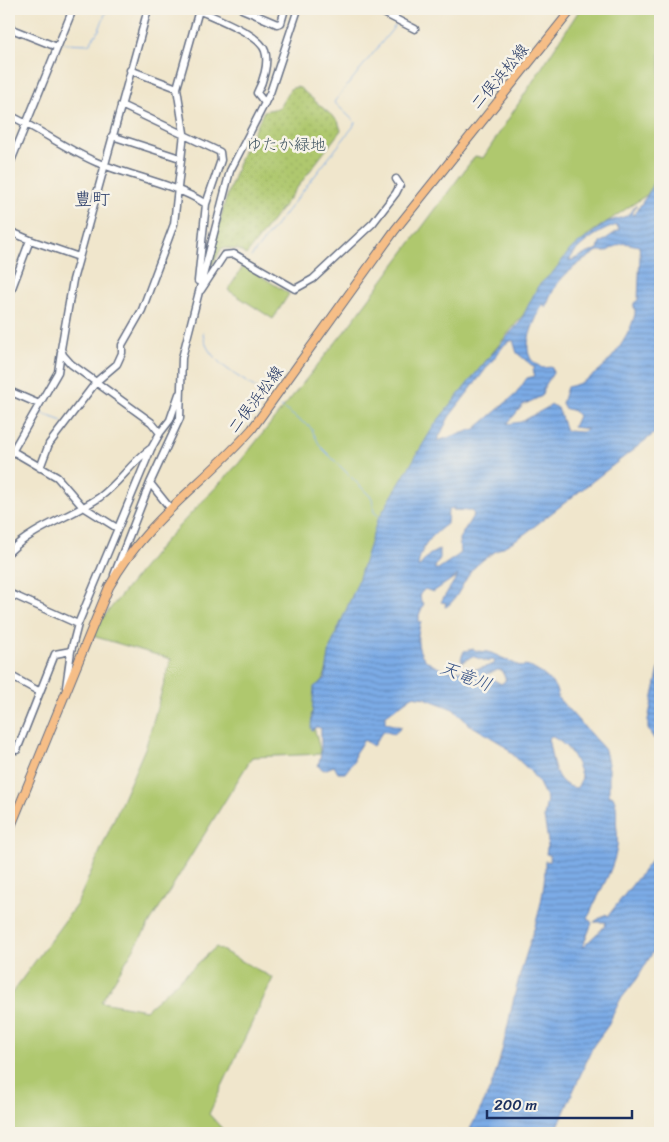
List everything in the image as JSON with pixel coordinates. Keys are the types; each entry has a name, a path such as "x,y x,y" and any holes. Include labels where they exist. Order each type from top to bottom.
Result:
{"main road":[{"name":"二俣浜松線","path":"9,831 109,587 123,562 144,534 234,450 252,429 395,230 572,9"}],"street":[{"path":"9,166 73,9"},
{"path":"117,528 82,506 65,484 10,452 58,372 70,293 148,9"},
{"path":"242,9 277,24 281,23 285,9"},
{"path":"109,587 150,484 177,428 180,418 182,358 230,171 265,103 287,47 298,9"},
{"path":"376,9 415,29"},
{"path":"40,468 49,444 97,381 117,364 122,353 122,345 142,310 174,224 180,158 185,134 177,88 198,11 247,34 259,42 265,50 267,60 258,93 265,103"},
{"path":"12,29 58,46"},
{"path":"130,70 177,88"},
{"path":"121,105 185,134 214,149 222,156 206,204 198,293"},
{"path":"9,115 85,157 178,191 206,204"},
{"path":"112,136 180,158"},
{"path":"198,293 218,261 224,255 234,254 295,289 302,286 313,279 385,208 400,185 396,179"},
{"path":"9,231 79,257"},
{"path":"9,296 30,240"},
{"path":"61,350 63,355 72,364 151,422 160,433"},
{"path":"9,392 39,404"},
{"path":"65,694 71,651 78,624 151,449 170,420 181,392"},
{"path":"9,552 35,533 108,490 126,469 151,449"},
{"path":"150,484 170,508"},
{"path":"9,593 78,624"},
{"path":"9,747 17,750 55,654 71,651"},
{"path":"9,675 40,692"}],"green space":[{"path":"580,9 660,9 660,167 648,194 589,234 480,368 419,453 346,611 311,716 321,754 252,757 101,1002 146,1010 216,947 273,978 209,1114 226,1133 9,1133 9,997 77,904 146,746 171,659 89,635 163,543 239,463 348,327 475,156 483,158"},
{"name":"ゆたか緑地","path":"300,88 338,121 341,130 246,255 239,250 222,248 203,282 225,202 242,154 264,111 279,108 290,89"},
{"path":"244,265 289,294 273,319 228,290"}],"water":[{"name":"天竜川","path":"660,168 660,429 527,532 478,564 449,605 445,607 446,603 441,602 458,575 433,592 425,589 420,594 421,602 424,603 419,615 419,623 421,622 418,639 420,652 427,661 438,667 465,671 494,664 495,661 491,660 489,662 472,656 463,662 461,659 464,651 474,649 476,651 489,652 522,667 525,665 530,667 541,673 551,682 555,687 558,698 605,750 609,769 609,796 613,796 616,809 616,851 610,872 588,918 592,923 582,948 605,926 606,922 594,922 606,914 608,916 660,849 660,940 637,979 620,1000 607,1027 593,1046 555,1133 468,1133 495,1076 519,978 540,906 545,876 545,861 550,862 550,855 546,854 548,841 544,817 547,799 530,771 502,744 469,724 453,709 425,698 412,696 385,716 385,723 402,727 394,734 383,731 373,746 364,740 355,753 354,761 345,773 338,773 334,766 324,770 318,766 321,754 321,728 316,727 312,731 311,728 314,687 325,679 330,648 357,584 377,521 435,424 520,322 538,286 554,271 570,250 607,222 627,216 636,205 632,214 634,215 648,194","holes":["617,225 619,230 600,243 598,249 569,261 583,244 596,234","625,243 639,246 638,300 634,303 635,314 631,325 619,349 590,378 579,384 567,387 562,403 564,408 574,411 578,416 573,427 587,429 582,432 566,431 558,408 552,405 521,422 507,424 523,405 542,396 543,389 553,373 552,367 542,368 533,361 528,351 531,332 541,307 544,304 546,308 559,281 572,269 596,252 604,252","513,340 517,353 535,368 533,370 535,376 527,378 516,394 475,429 437,441 449,417 505,344","454,507 453,510 471,511 474,514 459,539 460,554 438,569 434,569 440,558 440,549 429,555 418,568 421,554 427,543 447,524 448,511","502,670 506,680 501,684 485,675","551,736 568,749 577,765 582,778 577,788 563,782 558,776 548,739"]},
{"path":"660,664 660,730 654,739 648,729 648,720"}],"waterway":[{"path":"63,43 89,44 99,30 107,9"},
{"path":"251,257 353,127 355,122 334,102 395,26"},
{"path":"15,29 53,41"},
{"path":"9,44 14,32"},
{"path":"203,333 205,343 218,361 265,394"},
{"path":"281,407 311,428 320,446 372,498 374,512 381,518"},
{"path":"38,412 62,421"}],"district":[{"name":"豊町","path":"92,199"}]}
